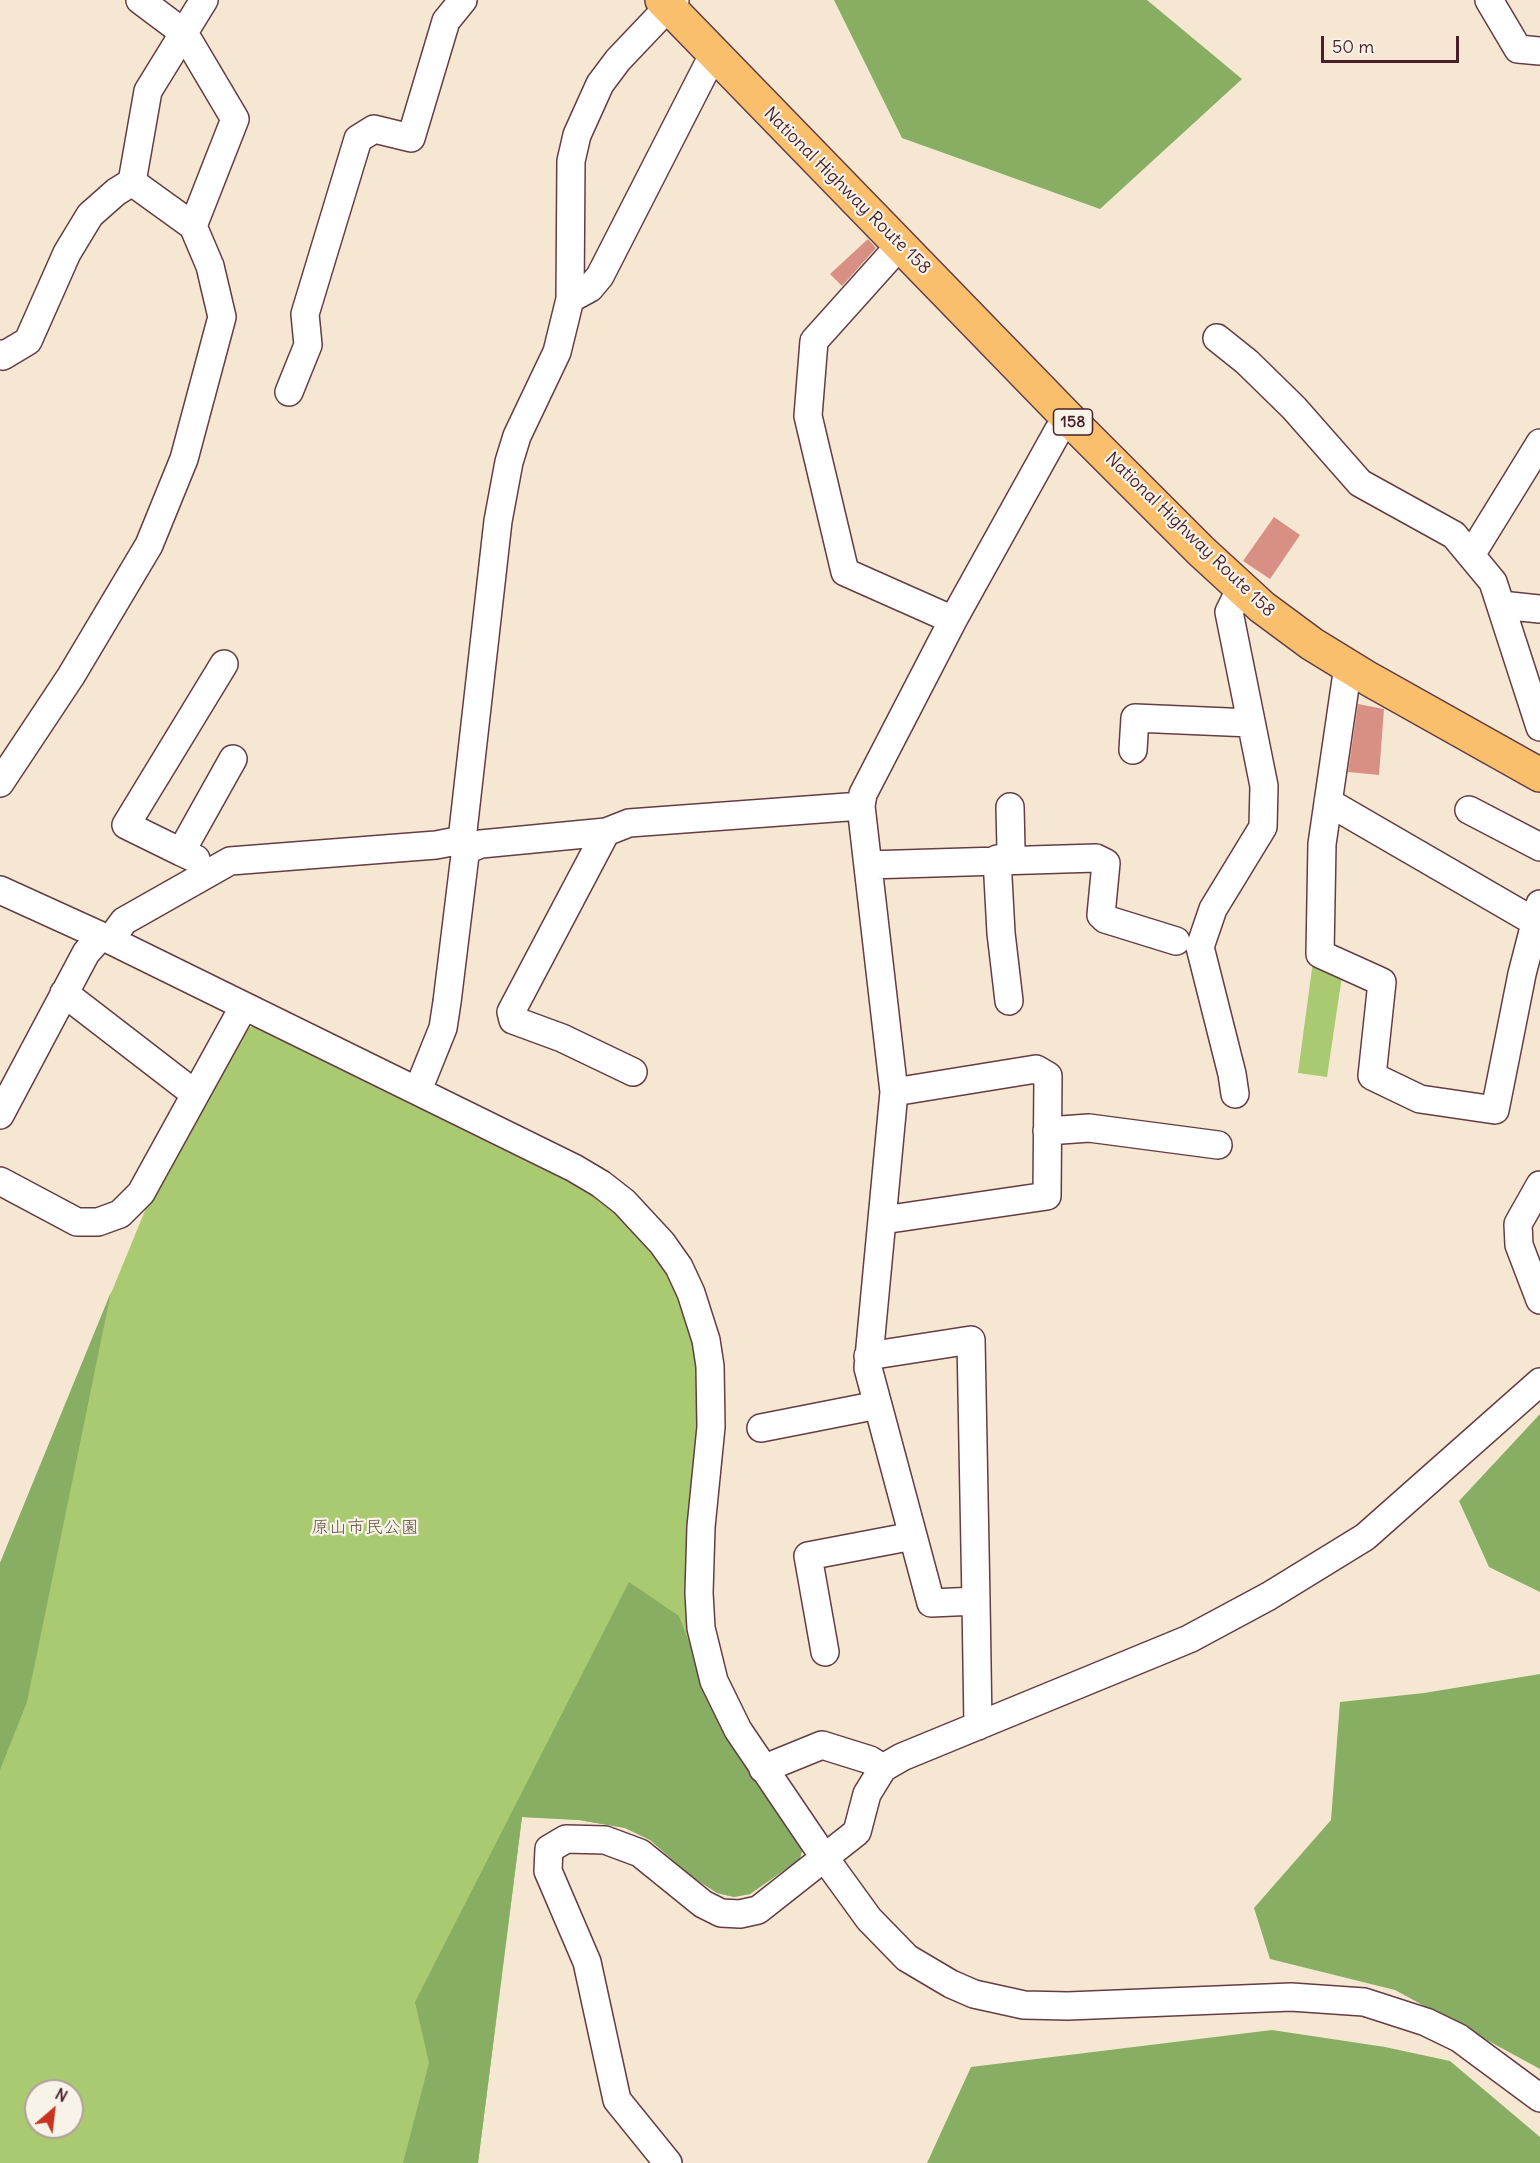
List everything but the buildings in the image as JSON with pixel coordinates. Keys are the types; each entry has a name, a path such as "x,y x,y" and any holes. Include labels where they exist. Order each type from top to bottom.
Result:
{"highway":[{"name":"National Highway Route 158","path":"668,2 713,55 901,244 1069,419 1241,588 1312,644 1540,775"}],"street":[{"path":"140,0 184,33 235,119 193,226"},
{"path":"0,354 3,356 28,341 67,253 90,215 116,192 132,182 148,91 204,0"},
{"path":"289,392 308,345 305,314 358,139 374,129 411,138 446,21 463,0"},
{"path":"1489,0 1518,49 1540,51"},
{"path":"418,1090 442,1028 498,521 509,462 517,436 556,352 570,299 571,161 577,135 600,84 668,2"},
{"path":"570,299 590,288 600,276 713,55"},
{"path":"0,783 71,676 149,545 184,459 222,317 210,266 193,226 132,182"},
{"path":"901,244 814,341 808,416 845,572 953,620"},
{"path":"1217,338 1294,408 1360,483 1455,536 1471,555 1493,582 1540,727"},
{"path":"976,1601 931,1603 878,1405 868,1356 884,1220 894,1092 861,806 863,794 953,620 1058,431 1069,419"},
{"path":"1471,555 1540,443"},
{"path":"1235,1094 1200,947 1213,909 1263,827 1264,786 1229,612 1241,588"},
{"path":"1501,605 1540,609"},
{"path":"217,868 126,825 224,664"},
{"path":"1328,802 1538,913 1522,974 1495,1110 1420,1100 1372,1076 1382,982 1320,954 1322,844 1328,802 1348,666"},
{"path":"1132,750 1135,718 1251,723"},
{"path":"181,852 233,759"},
{"path":"0,1115 86,953 124,921 230,861 436,845 463,846 606,832 629,823 861,806"},
{"path":"1009,1001 1001,933 1006,859 1011,849 1010,807"},
{"path":"1469,810 1540,847"},
{"path":"606,832 511,1012 513,1020 562,1038 633,1072"},
{"path":"868,865 1096,858 1106,863 1101,915 1115,924 1140,929 1176,941"},
{"path":"0,890 106,938 418,1090 601,1184 643,1220 679,1267 700,1317 710,1366 711,1427 700,1538 701,1628 714,1681 738,1730 824,1857 870,1919 907,1958 974,1994 1024,2005 1068,2006 1291,1997 1364,2002 1417,2018 1459,2038 1540,2098"},
{"path":"64,993 195,1095"},
{"path":"0,1181 77,1222 108,1220 120,1214 141,1193 244,1006"},
{"path":"884,1220 1047,1196 1048,1076 1036,1069 894,1092"},
{"path":"1047,1131 1089,1128 1218,1146"},
{"path":"1540,1185 1518,1224 1519,1245 1540,1300"},
{"path":"868,1356 971,1340 978,1726"},
{"path":"668,2163 617,2100 587,1962 548,1871 549,1849 566,1839 605,1840 640,1853 703,1904 721,1913 740,1914 758,1910 857,1832 867,1794 883,1768 902,1757 1189,1639 1322,1564 1365,1537 1540,1382"},
{"path":"761,1428 878,1405"},
{"path":"825,1652 808,1556 913,1536"},
{"path":"763,1769 822,1745 870,1760 883,1768"}],"green space":[{"path":"834,0 1147,0 1242,79 1100,209 902,138"},
{"path":"1313,961 1342,976 1327,1077 1298,1073"},
{"name":"原山市民公園","path":"256,1025 555,1171 598,1196 626,1220 675,1279 693,1336 700,1394 686,1583 800,1859 750,1894 734,1897 717,1893 691,1876 650,1840 625,1828 579,1820 522,1817 478,2163 0,2163 0,1563 149,1201 246,1029"},
{"path":"111,1292 27,1702 0,1770 0,1563"},
{"path":"1540,1414 1540,1592 1489,1567 1459,1501"},
{"path":"629,1582 679,1616 713,1706 803,1848 800,1859 750,1894 734,1897 717,1893 691,1876 650,1840 625,1828 579,1820 522,1817 478,2163 403,2163 429,2063 415,2002"},
{"path":"1540,1674 1540,2069 1395,1990 1270,1959 1254,1908 1331,1820 1340,1702 1424,1693"},
{"path":"1272,2030 1385,2047 1450,2061 1540,2137 1540,2163 927,2163 971,2067"}]}
